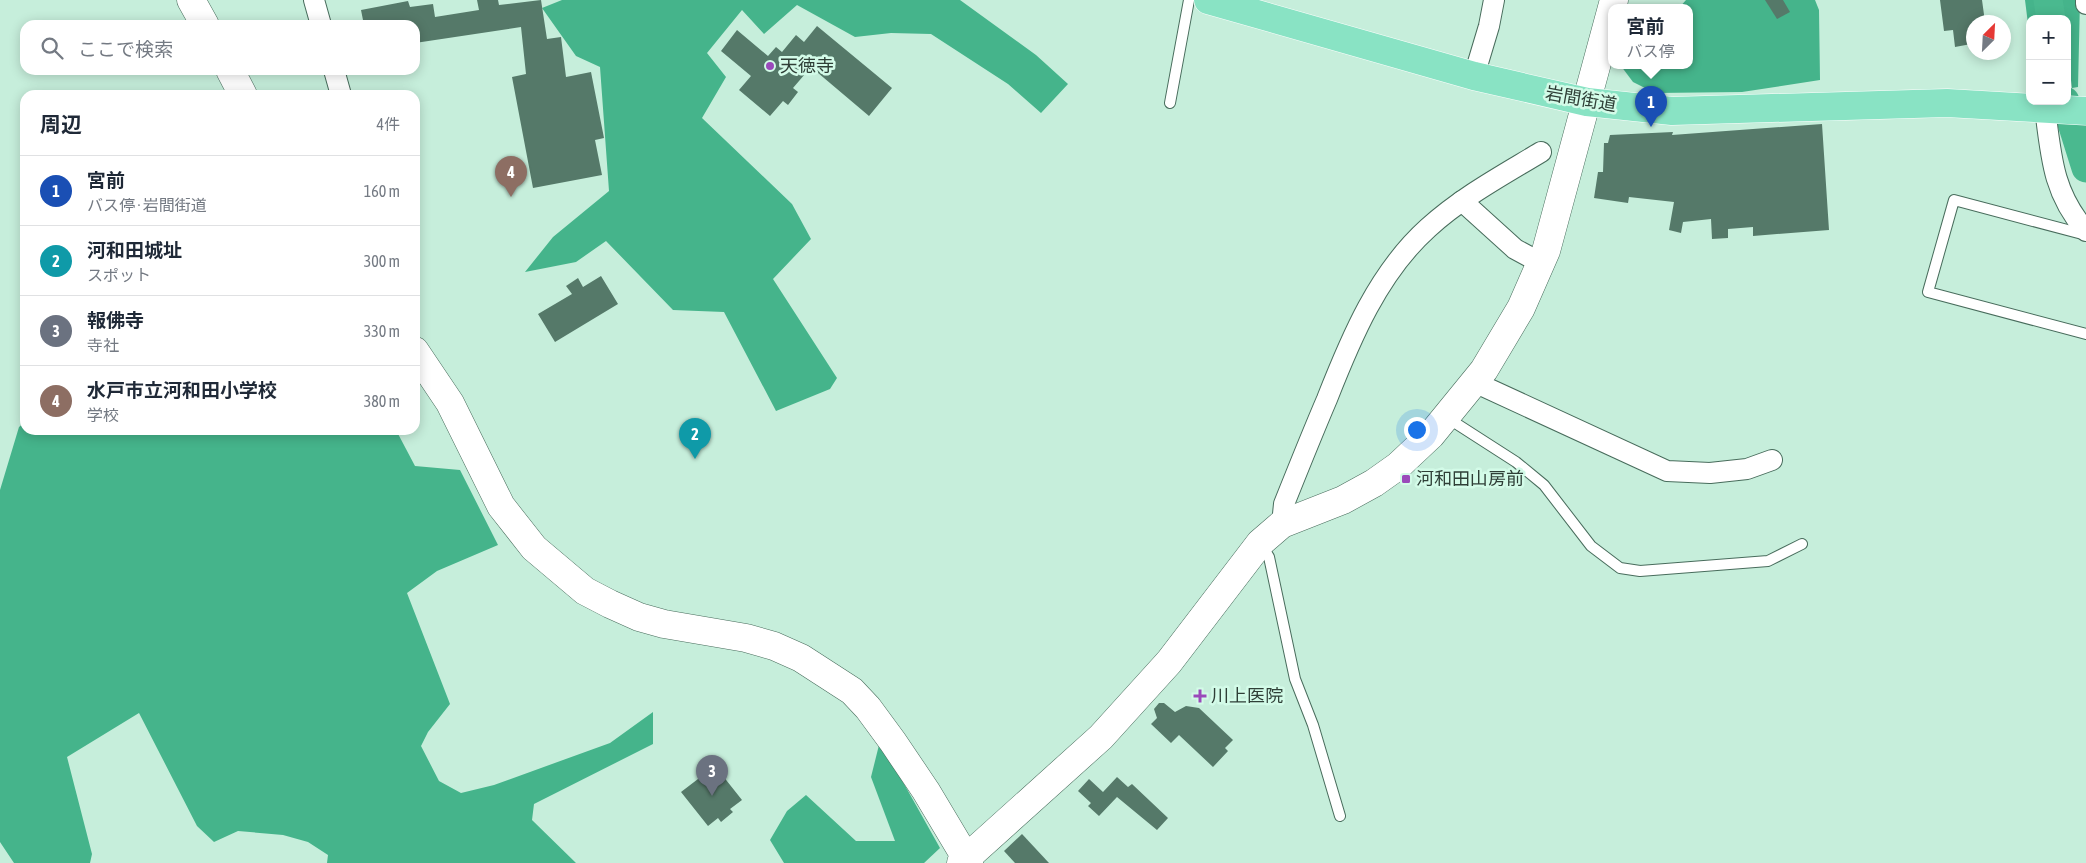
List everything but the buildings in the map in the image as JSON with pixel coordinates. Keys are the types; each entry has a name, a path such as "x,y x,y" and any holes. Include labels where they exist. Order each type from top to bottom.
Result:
{"main road":[{"name":"岩間街道","path":"1208,0 1474,76 1587,102 1672,111 1947,103 2085,111"}],"street":[{"path":"191,0 202,20"},
{"path":"314,0 320,20"},
{"path":"1474,76 1489,26 1494,0"},
{"path":"420,358 450,403 501,506 534,548 585,591 610,604 664,624 746,638 774,646 802,658 852,691 868,708 926,791 965,861 1101,737 1169,662 1260,543 1282,524 1343,500 1374,483 1398,466 1431,435 1474,382 1506,336 1541,263 1554,228 1608,23"},
{"path":"233,75 240,90"},
{"path":"335,75 339,90"},
{"path":"2048,109 2055,174 2064,201 2073,216 2086,231"},
{"path":"1282,524 1284,504 1351,339 1372,301 1413,243 1428,228 1462,201 1542,152"},
{"path":"1462,201 1515,249 1541,263"},
{"path":"1474,382 1666,471 1710,473 1747,470 1772,460"}],"lane":[{"path":"1170,103 1190,0"},
{"path":"2086,235 1954,200 1928,292 2086,334"},
{"path":"1446,417 1516,462 1544,485 1591,546 1620,568 1640,571 1768,561 1802,544"},
{"path":"1260,543 1268,557 1295,679 1313,725 1340,816"}],"green space":[{"path":"562,0 960,0 1036,55 1068,84 1041,113 1008,84 931,34 891,33 855,37 797,5 764,34 742,10 707,53 726,77 702,118 792,204 811,239 773,279 837,378 830,389 776,411 724,312 673,310 606,241 576,262 525,272 553,237 609,191 600,67 576,56 542,8"},
{"path":"1686,0 1815,0 1819,10 1820,80 1742,92 1655,93 1633,82 1623,69 1693,69 1693,4 1682,4"},
{"path":"2025,0 2038,0 2040,15 2027,15"},
{"path":"2059,0 2080,0 2078,87 2072,88 2071,80 2071,15 2060,15"},
{"path":"19,427 20,435 399,435 415,466 460,470 498,545 437,571 407,593 450,704 428,732 421,746 439,781 461,793 494,785 610,743 653,712 653,744 534,804 532,820 576,863 327,863 328,855 308,842 283,835 238,831 214,842 197,826 139,713 67,757 92,854 90,863 14,863 0,842 0,490"},
{"path":"880,741 940,848 924,863 784,863 770,840 787,811 806,795 856,841 895,841 871,777"}],"waterway":[{"path":"2048,0 2050,15"},
{"path":"2066,105 2086,168"}],"place":[{"name":"天徳寺","path":"770,66"},
{"name":"宮前","path":"1651,127"},
{"name":"水戸市立河和田小学校","path":"511,197"},
{"name":"河和田城址","path":"695,459"},
{"name":"河和田山房前","path":"1406,479"},
{"name":"川上医院","path":"1200,696"},
{"name":"報佛寺","path":"712,796"}]}
